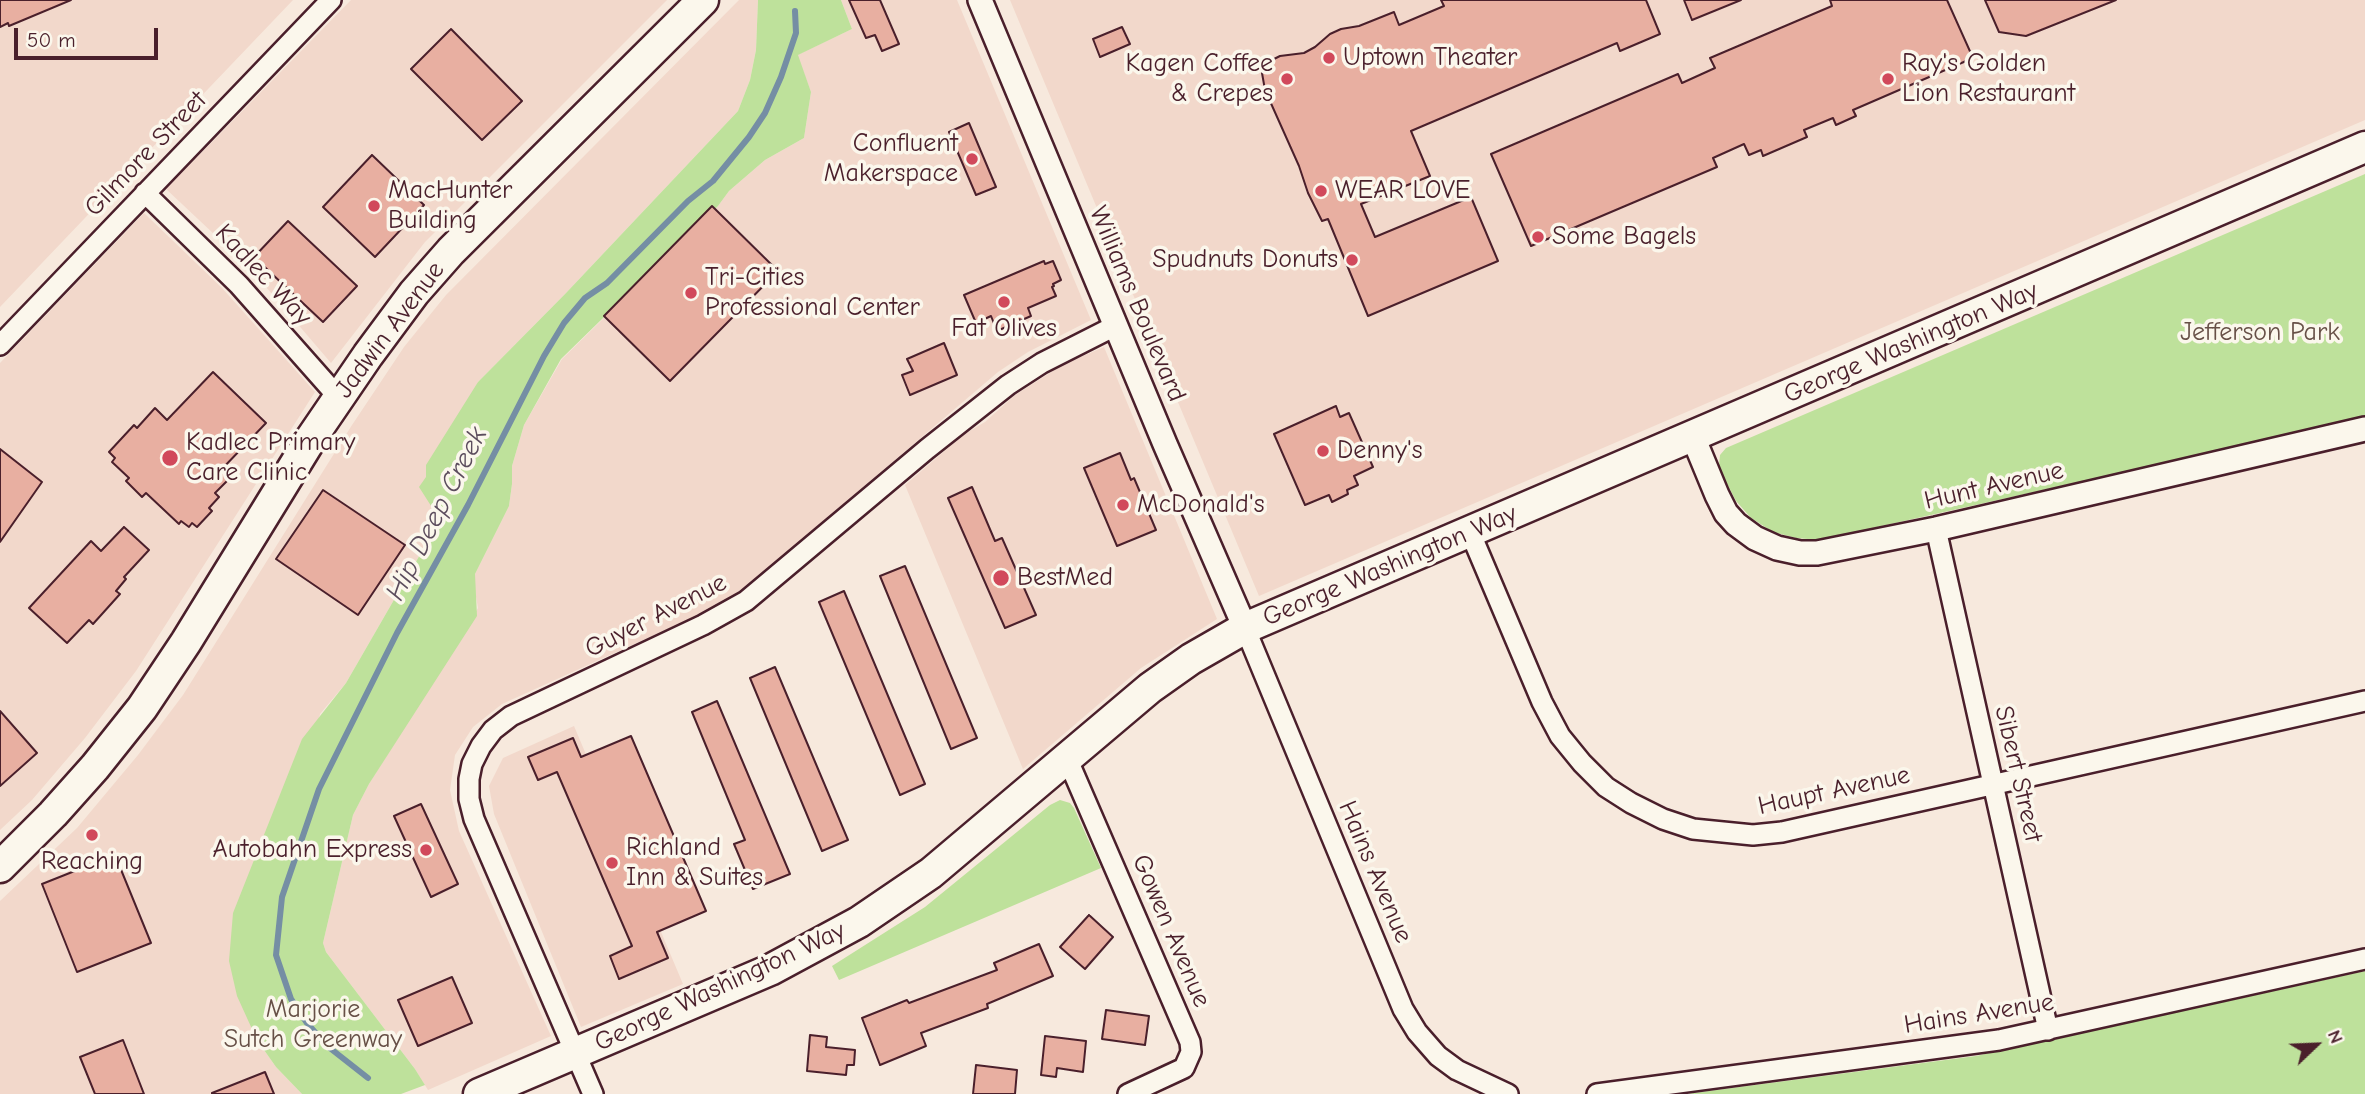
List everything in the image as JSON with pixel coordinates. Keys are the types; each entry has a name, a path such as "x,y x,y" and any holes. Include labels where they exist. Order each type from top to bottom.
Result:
{"main road":[{"name":"Jadwin Avenue","path":"0,867 54,814 146,702 339,398 390,324 451,251 703,0"},
{"name":"George Washington Way","path":"479,1094 770,970 842,932 894,900 930,873 1171,672 1245,628 2365,147"}],"street":[{"name":"Gilmore Street","path":"0,345 331,0"},
{"name":"Williams Boulevard","path":"980,0 1115,326 1245,628"},
{"name":"Kadlec Way","path":"145,193 240,285 339,398"},
{"name":"Guyer Avenue","path":"575,1055 474,819 469,799 469,779 472,764 481,746 494,730 511,716 703,625 746,601 1008,385 1042,363 1115,326"},
{"name":"Hunt Avenue","path":"1693,437 1726,513 1749,534 1777,548 1817,554 2365,429"},
{"name":"Sibert Street","path":"1936,529 2048,1030"},
{"name":"Haupt Avenue","path":"1469,532 1542,702 1560,736 1606,787 1663,819 1693,830 1753,835 1782,832 2365,701"},
{"name":"Hains Avenue","path":"1245,628 1403,1009 1417,1032 1438,1056 1457,1070 1508,1094"},
{"name":"Gowen Avenue","path":"1067,758 1190,1042 1191,1052 1184,1069 1128,1094"},
{"name":"Hains Avenue","path":"1597,1094 1999,1040 2365,959"},
{"path":"575,1055 593,1094"}],"shaded area":[{"path":"0,0 293,0 0,307"},
{"path":"351,0 667,0 425,242 331,363 248,266 166,189"},
{"path":"739,0 758,0 756,50 750,80 738,111 478,382 440,520 346,683 320,714 257,1040 276,1067 302,1094 0,1094 0,901 77,828 138,755 183,695 352,425 404,347 446,295"},
{"path":"841,0 957,0 1091,320 1028,352 998,372 752,582 716,607 502,704 473,727 455,755 450,790 459,831 551,1036 428,1090 326,952 323,943 353,815 369,784 478,608 475,574 509,506 512,466 524,425 562,359 718,206 729,191 765,160 804,138 811,92 797,55 852,29"},
{"path":"1010,0 2365,0 2365,120 1259,596"},
{"path":"144,213 222,288 315,392 136,671 85,738 32,800 0,830 0,363"},
{"path":"1104,347 1217,619 1141,668 1023,769 905,485 1015,395 1064,364"},
{"path":"574,726 683,984 581,1027 494,814 489,786 503,758"}],"green space":[{"name":"Marjorie Sutch Greenway","path":"758,0 841,0 852,29 798,55 811,92 804,138 765,160 729,191 718,206 561,359 524,425 512,466 509,506 475,574 477,616 369,784 353,815 323,943 326,952 425,1085 401,1094 302,1094 276,1067 257,1040 237,996 229,961 233,913 302,739 346,683 440,520 419,487 426,477 426,465 478,382 738,111 750,80 756,50"},
{"name":"Jefferson Park","path":"2365,174 2365,418 1819,540 1773,532 1751,518 1736,501 1724,478 1719,465 1720,455 1726,448"},
{"path":"1060,800 1070,803 1074,808 1101,868 839,980 832,966 925,907 1050,805"},
{"path":"2365,971 2365,1094 1686,1094 1976,1056"}],"building":[{"path":"0,0 71,0 9,26 8,23 0,27"},
{"path":"849,0 880,0 899,44 882,51 875,35 866,38"},
{"path":"1441,0 1646,0 1660,34 1620,51 1617,43 1411,131 1430,176 1361,204 1375,237 1471,197 1498,261 1368,316 1328,219 1322,221 1308,193 1265,90 1262,73 1264,66 1272,60 1280,56 1304,53 1341,29 1359,26 1394,12 1399,25 1444,6"},
{"path":"1684,0 1741,0 1692,20"},
{"path":"1830,0 1947,0 1973,58 1853,110 1856,116 1836,125 1833,118 1804,130 1807,137 1763,156 1761,150 1749,155 1744,144 1713,158 1717,167 1531,246 1491,154 1678,74 1682,83 1715,68 1710,58 1832,6"},
{"path":"1985,0 2116,0 2026,36 1999,32"},
{"path":"1122,27 1130,44 1100,57 1093,39"},
{"path":"451,29 522,101 482,140 411,69"},
{"name":"Confluent Makerspace","path":"969,123 996,187 976,195 949,132"},
{"name":"MacHunter Building","path":"372,155 424,205 375,257 323,207"},
{"name":"Tri-Cities Professional Center","path":"712,206 778,271 670,381 604,316"},
{"path":"288,221 357,286 323,322 254,257"},
{"name":"Fat Olives","path":"1044,261 1045,264 1053,261 1061,280 1052,287 1056,296 1028,308 1031,316 997,331 991,316 976,323 964,295"},
{"path":"944,343 957,375 910,395 902,375 913,371 907,359"},
{"path":"213,372 266,423 221,470 230,478 215,493 219,497 209,508 212,511 197,527 192,523 189,527 181,521 179,524 146,493 142,497 126,481 129,478 112,462 115,458 109,452 134,425 137,428 155,408 167,420"},
{"name":"Denny's","path":"1336,406 1340,417 1349,413 1373,467 1354,476 1358,485 1347,490 1348,494 1332,502 1329,495 1305,505 1274,434"},
{"path":"0,449 42,482 0,542"},
{"name":"McDonald's","path":"1120,453 1156,530 1117,546 1084,468"},
{"name":"BestMed","path":"972,487 995,541 1002,538 1036,615 1005,628 948,498"},
{"path":"323,490 405,545 358,615 276,559"},
{"path":"124,527 149,550 124,577 126,579 116,591 120,594 93,624 89,620 67,643 29,608 91,541 101,551"},
{"path":"905,566 977,738 951,749 880,576"},
{"path":"844,591 925,784 900,795 819,602"},
{"path":"775,667 848,840 822,851 750,678"},
{"path":"717,701 790,874 753,889 734,844 745,840 692,712"},
{"path":"0,711 37,753 0,786"},
{"path":"631,736 706,911 657,932 668,958 619,979 610,956 632,946 557,772 538,780 528,757 573,738 581,757"},
{"name":"Autobahn Express","path":"421,804 458,884 431,897 394,816"},
{"path":"115,855 151,943 77,972 42,884"},
{"path":"1089,915 1113,937 1085,969 1060,947"},
{"path":"1039,944 1053,976 987,1004 988,1008 921,1033 926,1046 880,1065 862,1018 997,970 994,963"},
{"path":"452,977 472,1023 418,1046 398,1000"},
{"path":"1106,1010 1149,1016 1145,1045 1102,1039"},
{"path":"810,1035 827,1037 826,1047 855,1050 854,1065 847,1065 846,1075 807,1071"},
{"path":"1045,1036 1086,1041 1083,1072 1057,1068 1056,1077 1041,1075"},
{"path":"123,1040 144,1094 95,1094 80,1057"},
{"path":"976,1065 1017,1070 1015,1094 973,1094"},
{"path":"265,1072 274,1094 212,1094 212,1093"}],"waterway":[{"name":"Hip Deep Creek","path":"368,1078 326,1045 307,1023 291,999 276,955 282,897 319,789 397,633 564,323 585,298 607,283 688,201 713,181 749,137 765,113 781,77 796,33 795,11"}],"place":[{"name":"Uptown Theater","path":"1329,58"},
{"name":"Kagen Coffee & Crepes","path":"1287,79"},
{"name":"Ray's Golden Lion Restaurant","path":"1888,79"},
{"name":"Confluent Makerspace","path":"972,159"},
{"name":"WEAR LOVE","path":"1321,191"},
{"name":"MacHunter Building","path":"374,206"},
{"name":"Some Bagels","path":"1538,237"},
{"name":"Spudnuts Donuts","path":"1352,260"},
{"name":"Tri-Cities Professional Center","path":"691,293"},
{"name":"Fat Olives","path":"1004,302"},
{"name":"Denny's","path":"1323,451"},
{"name":"Kadlec Primary Care Clinic","path":"170,458"},
{"name":"McDonald's","path":"1123,505"},
{"name":"BestMed","path":"1001,578"},
{"name":"Reaching","path":"92,835"},
{"name":"Autobahn Express","path":"426,850"},
{"name":"Richland Inn & Suites","path":"612,863"}]}
